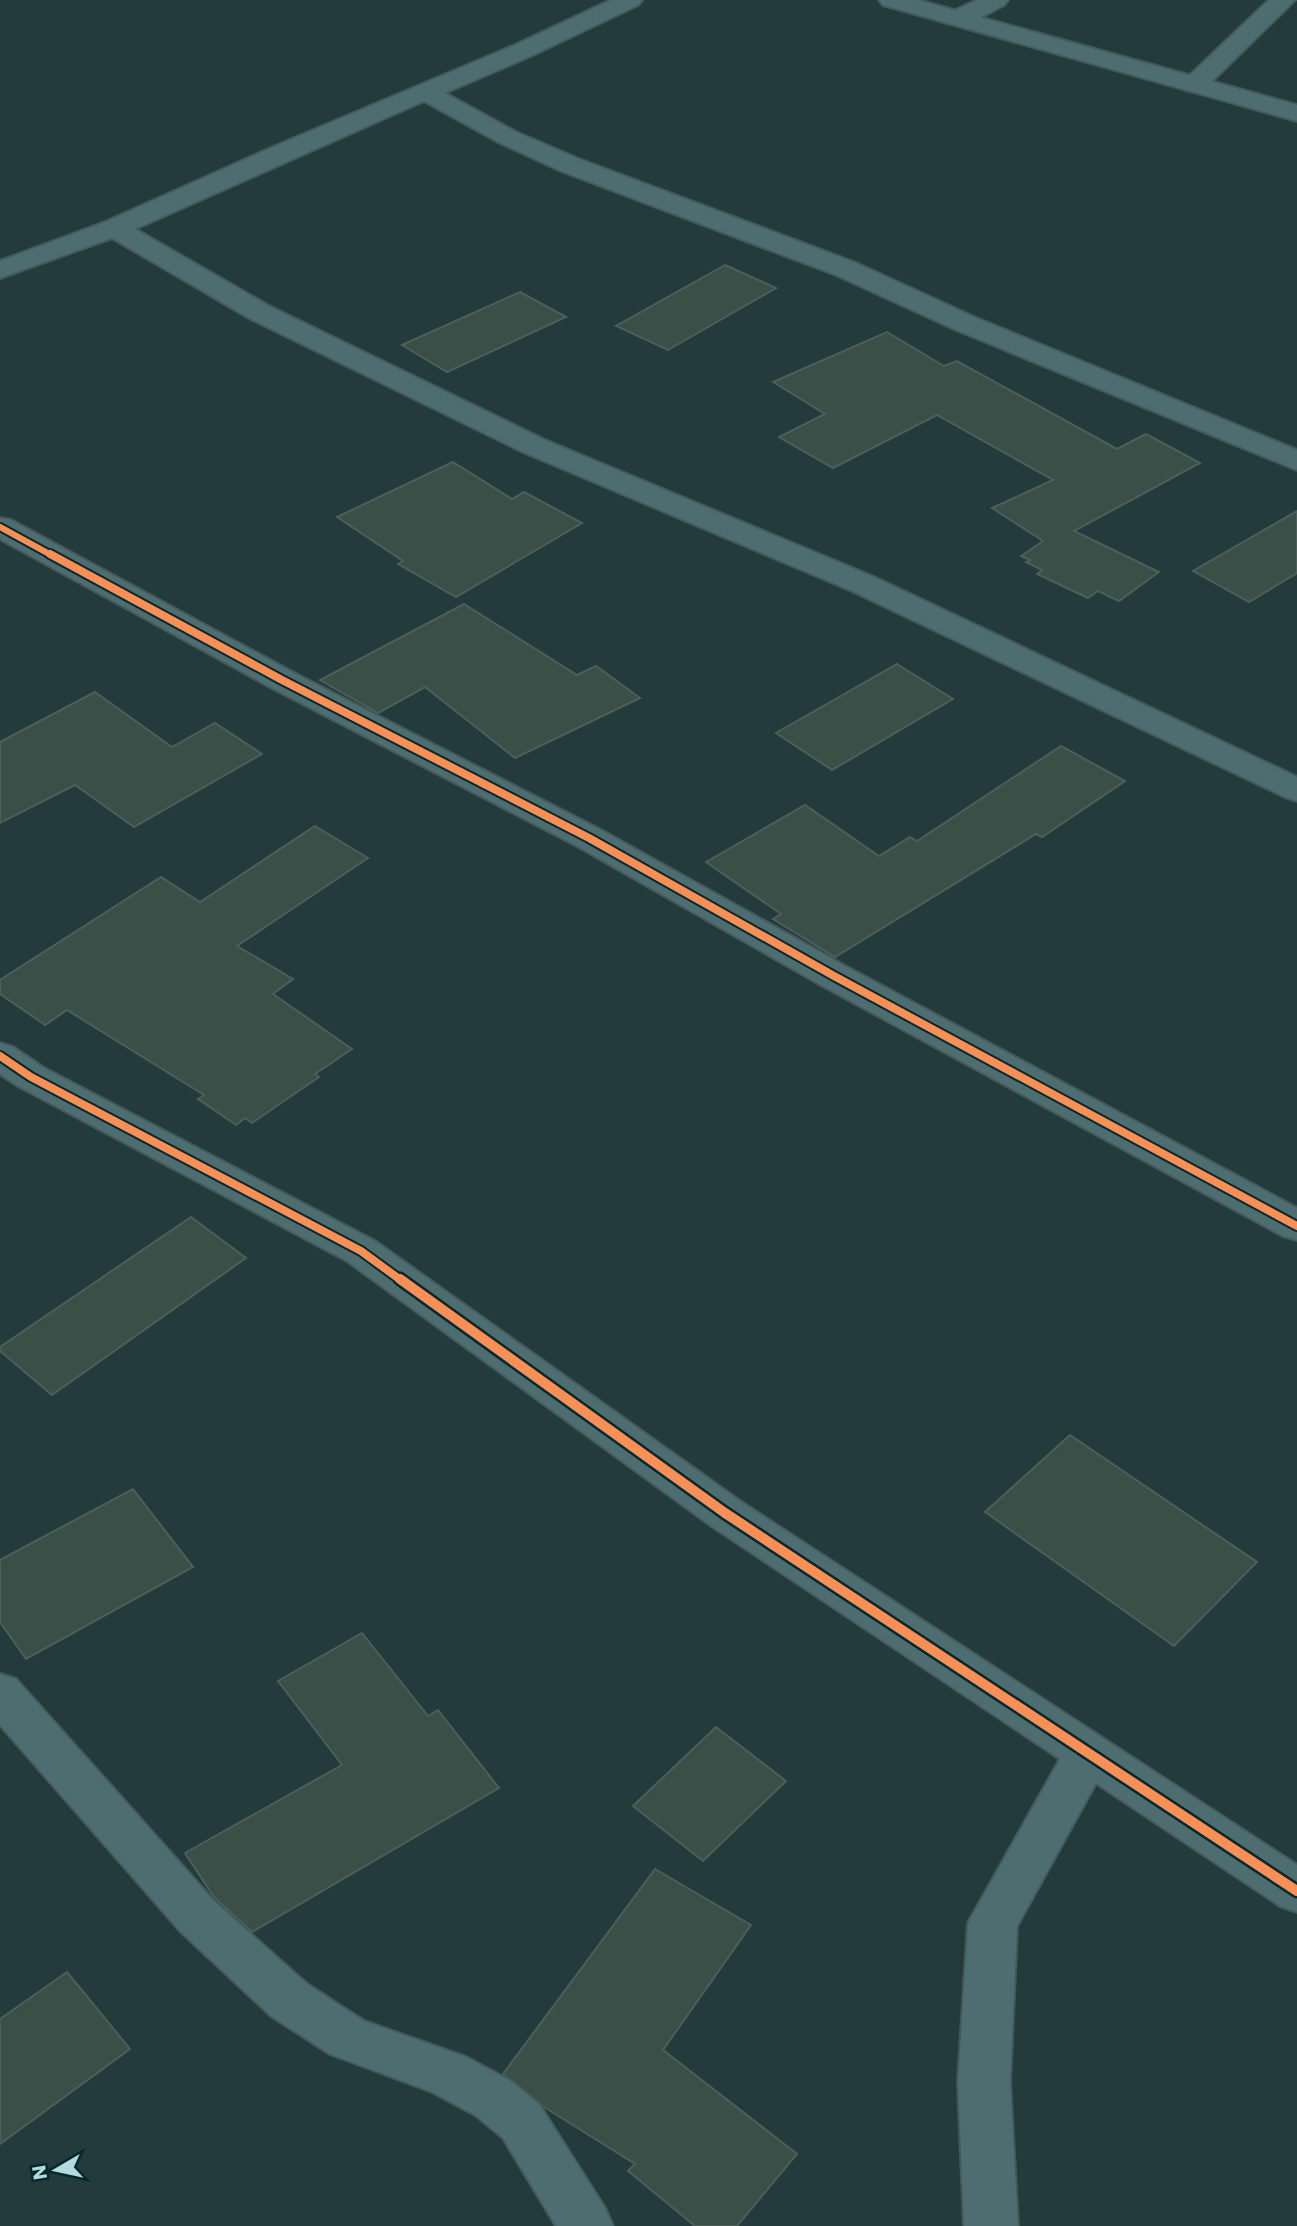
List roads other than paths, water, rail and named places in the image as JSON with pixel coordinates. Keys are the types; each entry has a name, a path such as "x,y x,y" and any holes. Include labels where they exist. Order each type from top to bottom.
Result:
{"street":[{"path":"0,270 114,228 282,152 524,50 630,0"},
{"path":"891,0 1297,113"},
{"path":"958,18 996,0"},
{"path":"1194,85 1283,0"},
{"path":"425,92 507,137 570,164 846,269 964,323 1297,461"},
{"path":"114,228 259,312 534,446 863,584 1297,790"},
{"path":"0,527 282,680 589,838 846,983 1297,1226"},
{"path":"0,1056 31,1077 361,1251 725,1513 1297,1891"},
{"path":"0,1693 197,1916 289,2000 348,2038 448,2074 493,2098 521,2121 586,2226"},
{"path":"991,2226 984,2082 993,1923 1088,1754"}]}
